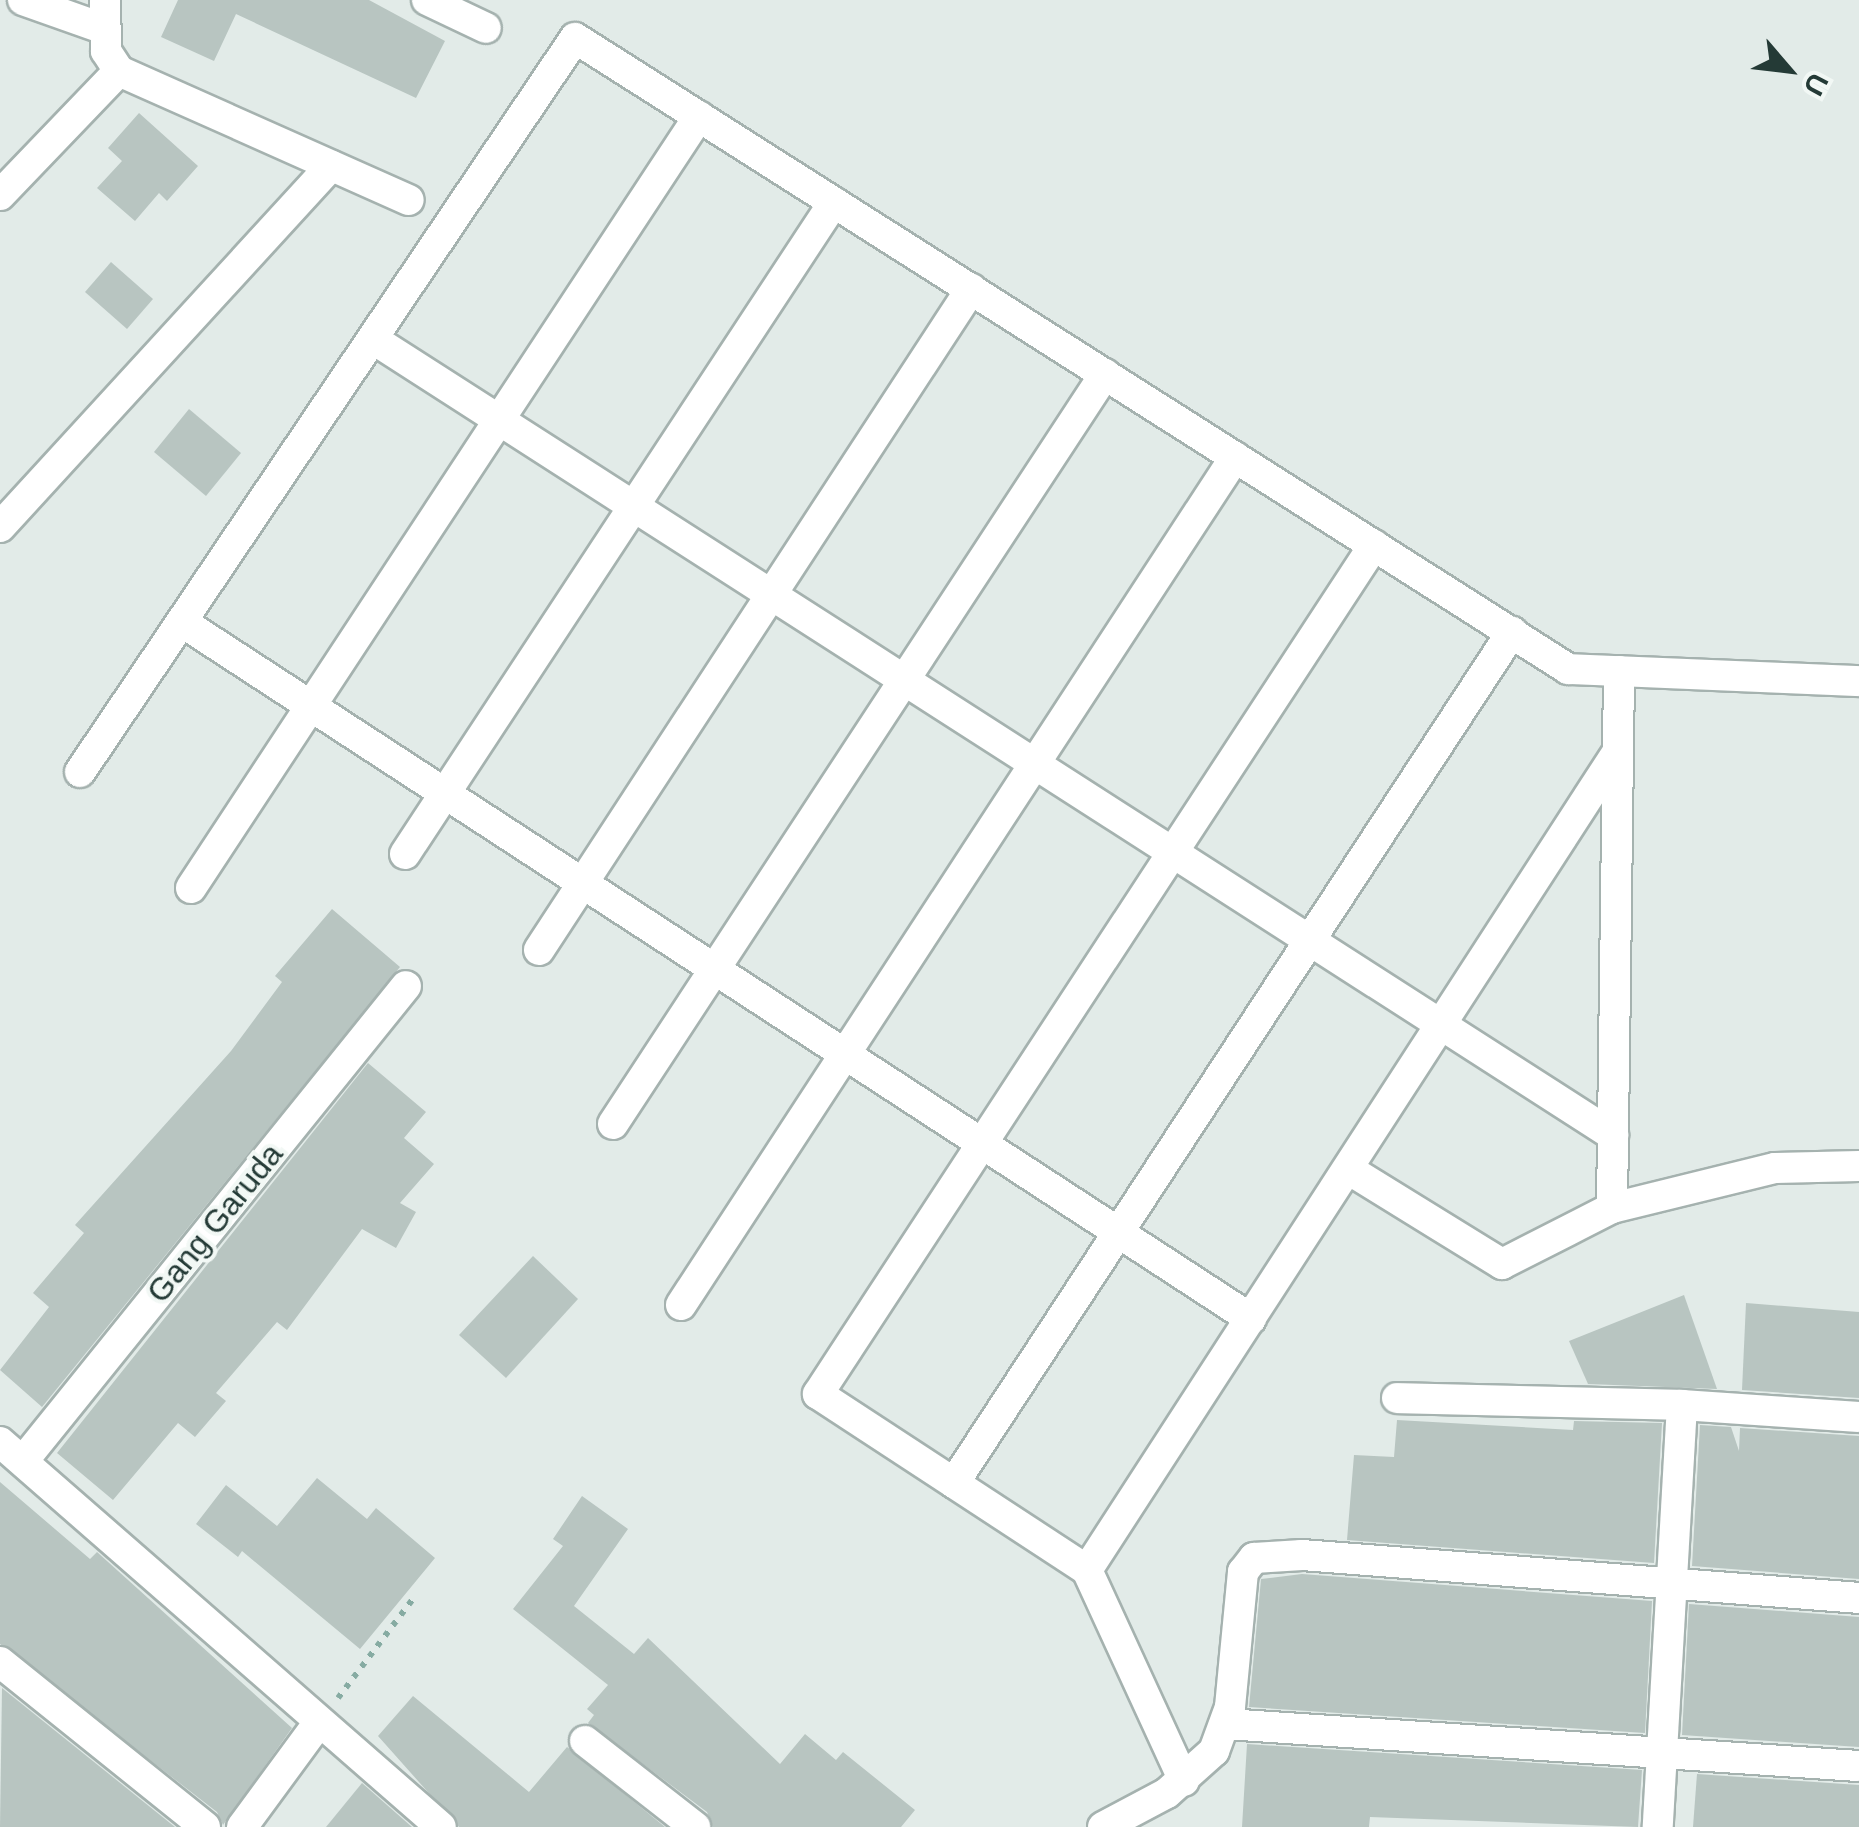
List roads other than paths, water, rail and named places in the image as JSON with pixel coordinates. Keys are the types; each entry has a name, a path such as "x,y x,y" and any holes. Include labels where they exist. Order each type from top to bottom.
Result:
{"street":[{"path":"23,0 103,14 119,70 409,200"},
{"path":"427,0 486,28"},
{"path":"80,772 576,38 1568,669 1859,681"},
{"path":"0,195 119,70"},
{"path":"191,888 699,116"},
{"path":"0,527 331,166"},
{"path":"405,854 834,202"},
{"path":"539,950 971,289"},
{"path":"372,339 1613,1135"},
{"path":"613,1124 1105,374"},
{"path":"680,1305 1236,457"},
{"path":"1184,1781 1087,1570 818,1394 1374,544"},
{"path":"182,622 1251,1318"},
{"path":"954,1483 1512,632"},
{"path":"1612,1208 1619,671"},
{"path":"1087,1570 1618,751"},
{"name":"Gang Garuda","path":"12,1451 406,986"},
{"path":"1348,1169 1502,1264 1612,1208 1775,1168 1859,1166"},
{"path":"1397,1398 1682,1405 1859,1417"},
{"path":"1658,1827 1667,1588 1682,1405"},
{"path":"12,1451 317,1725 441,1827"},
{"path":"1103,1827 1142,1818 1214,1751 1226,1724 1242,1572 1254,1558 1302,1555 1667,1588 1859,1598"},
{"path":"0,1662 205,1827"},
{"path":"1226,1724 1859,1766"},
{"path":"242,1827 317,1725"},
{"path":"585,1741 695,1827"}]}
